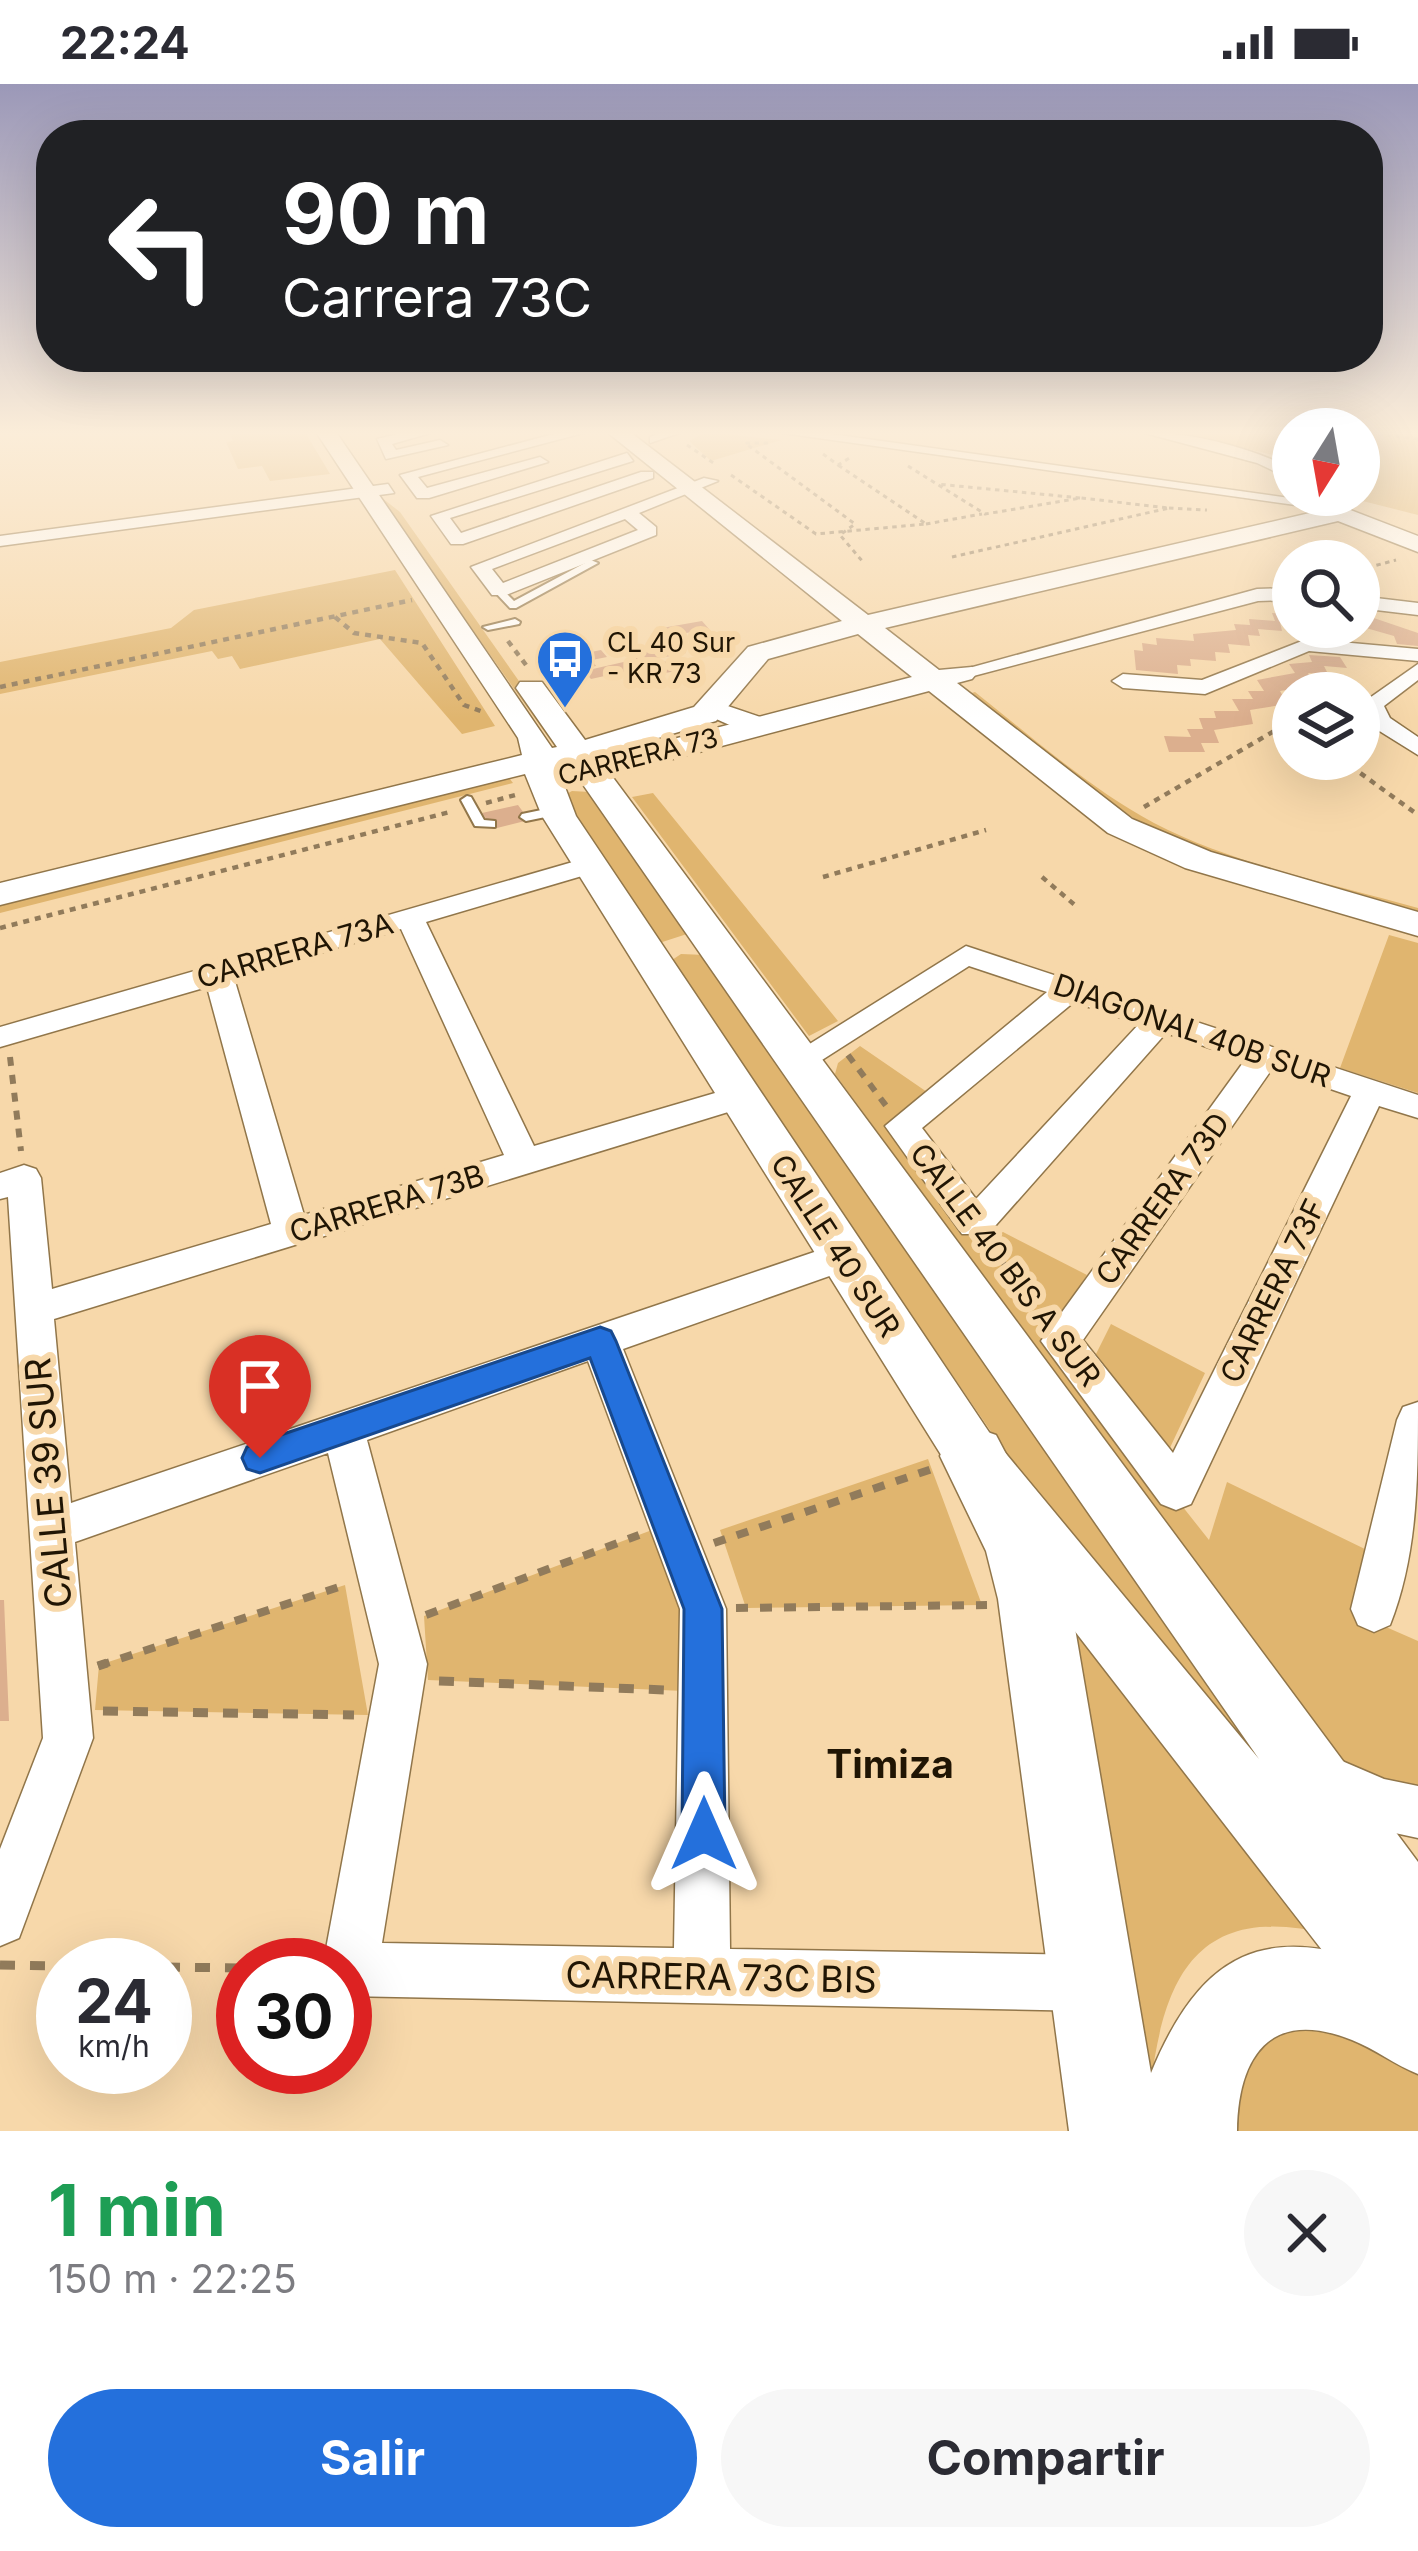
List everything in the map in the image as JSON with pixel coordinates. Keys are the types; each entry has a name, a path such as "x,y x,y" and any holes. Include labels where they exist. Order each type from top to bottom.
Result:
{"main road":[{"path":"958,1461 1018,1547 1034,1599 1115,2131"},
{"path":"1191,2131 1194,2078 1215,2032 1244,2003 1283,1988 1330,1988 1391,2010 1418,2030"}],"street":[{"path":"0,541 91,528"},
{"name":"CALLE 40 SUR","path":"411,528 534,738 590,865 842,1257 958,1461 1355,1926 1418,2012"},
{"name":"CALLE 40 SUR","path":"422,528 502,624 554,783 817,1049 1300,1761 1418,1924"},
{"path":"448,528 457,540 493,528"},
{"path":"586,528 480,567 499,591 650,531 646,528"},
{"path":"744,528 948,676 1132,832 1198,860 1418,924"},
{"name":"CARRERA 73","path":"0,894 554,783 685,724 710,707 758,653 1233,528"},
{"path":"1364,528 1408,552"},
{"name":"CARRERA 73","path":"0,924 476,810 554,783 948,676 1272,596"},
{"path":"1380,604 1418,609"},
{"path":"1124,681 1204,687 1300,648"},
{"path":"1353,648 1418,656"},
{"path":"1353,648 1413,673"},
{"path":"1413,673 1376,697 1372,712 1418,748"},
{"path":"948,676 1144,806 1227,842 1418,898"},
{"path":"710,707 730,719 770,724"},
{"name":"CARRERA 73A","path":"4,1036 590,865"},
{"path":"410,918 524,1162"},
{"path":"653,962 659,950 677,943 719,949"},
{"name":"DIAGONAL 40B SUR","path":"817,1049 966,956 1418,1107"},
{"path":"218,974 291,1232"},
{"path":"902,1126 1069,990"},
{"path":"975,1224 1160,1021"},
{"name":"CARRERA 73D","path":"1061,1341 1265,1056"},
{"name":"CARRERA 73F","path":"1176,1490 1370,1091"},
{"name":"CARRERA 73B","path":"34,1310 740,1097"},
{"name":"CALLE 40 BIS A SUR","path":"902,1126 975,1224"},
{"name":"CALLE 39 SUR","path":"0,1919 68,1738 34,1310 12,1182"},
{"path":"52,1529 842,1257"},
{"path":"600,1341 703,1609 702,1976"},
{"name":"CALLE 40 BIS A SUR","path":"1061,1341 1176,1490"},
{"path":"1374,1609 1418,1420"},
{"path":"343,1429 403,1664 397,1697"},
{"name":"CARRERA 73C BIS","path":"397,1697 350,1970 1093,1983"},
{"path":"1300,1761 1363,1797 1418,1812"}],"path":[{"path":"806,528 816,534 840,535 898,528"},
{"path":"840,535 850,528"},
{"path":"859,528 863,532"},
{"path":"952,557 1083,528"},
{"path":"840,535 863,562"},
{"path":"0,687 422,598"},
{"path":"335,616 354,633 422,643 464,705 494,713"},
{"path":"1144,806 1272,732"},
{"path":"1370,780 1418,814"},
{"path":"0,924 476,810 554,783"},
{"path":"823,877 986,830"},
{"path":"1042,878 1076,906"},
{"path":"4,1036 12,1182"},
{"name":"CALLE 40 BIS A SUR","path":"817,1049 902,1126"},
{"name":"CALLE 40 BIS A SUR","path":"975,1224 1061,1341"},
{"path":"394,1628 676,1539 958,1461"},
{"path":"64,1693 380,1574"},
{"path":"703,1609 997,1604"},
{"path":"64,1693 397,1697 705,1691"},
{"path":"0,1964 36,1965"}],"shaded area":[{"path":"401,528 411,528 564,745 555,747"},
{"path":"395,570 495,726 462,734 380,639 240,669 232,656 218,659 212,651 0,694 0,662 171,628 194,610"},
{"path":"975,692 1084,778 1154,823 1250,862 1418,908 1418,918 1244,867 1147,828 965,695"},
{"path":"506,774 513,783 0,913 0,903"},
{"path":"572,791 590,792 687,934 653,945 559,798"},
{"path":"653,793 838,1021 809,1036 632,797"},
{"path":"1389,935 1418,943 1418,1093 1340,1068"},
{"path":"681,954 705,955 1350,1883 1005,1452 673,968 672,960"},
{"path":"860,1046 927,1092 892,1123 981,1244 1003,1232 1087,1275 1047,1335 1209,1540 1227,1482 1369,1551 1354,1613 1418,1641 1418,1787 1389,1784 1342,1766 835,1074 838,1063"},
{"path":"1111,1324 1205,1373 1168,1452 1095,1356"},
{"path":"928,1459 982,1605 746,1608 720,1530"},
{"path":"652,1530 681,1606 684,1691 428,1680 424,1616"},
{"path":"1040,1564 1332,1935 1279,1927 1238,1931 1207,1946 1184,1971 1168,2004 1146,2131"},
{"path":"345,1585 368,1715 95,1710 99,1665"},
{"path":"1297,2005 1418,2069 1418,2131 1225,2131 1232,2068"}],"building":[{"path":"1249,619 1272,621 1272,630 1258,629 1260,636 1248,635 1250,646 1228,644 1230,653 1215,652 1216,661 1190,659 1191,666 1177,665 1178,674 1136,670 1134,650 1143,651 1142,643 1157,645 1156,638 1194,641 1193,634 1236,630 1234,624 1250,625"},
{"path":"1380,620 1418,633 1418,646 1397,644 1394,636 1380,632"},
{"path":"702,621 709,629 669,636 662,628"},
{"path":"679,646 686,653 639,662 632,654"},
{"path":"601,650 607,657 592,660 596,666 566,671 556,659"},
{"path":"1309,655 1340,657 1347,668 1324,666 1327,672 1294,672 1289,664 1312,662"},
{"path":"675,660 683,670 647,676 639,666"},
{"path":"628,661 636,669 591,679 584,671"},
{"path":"1272,677 1272,706 1250,710 1253,724 1214,730 1219,743 1201,743 1205,752 1169,752 1164,736 1191,737 1187,729 1203,729 1199,718 1216,718 1214,711 1239,711 1232,699 1253,699 1248,691 1264,691 1257,680"},
{"path":"518,805 529,820 493,829 482,813"},
{"path":"0,1600 4,1600 9,1721 0,1721"}],"place":[{"name":"CL 40 Sur - KR 73","path":"565,710"}],"district":[{"name":"Timiza","path":"890,1764"}],"route":[{"path":"260,1458 600,1341 703,1609 704,1834"}]}
